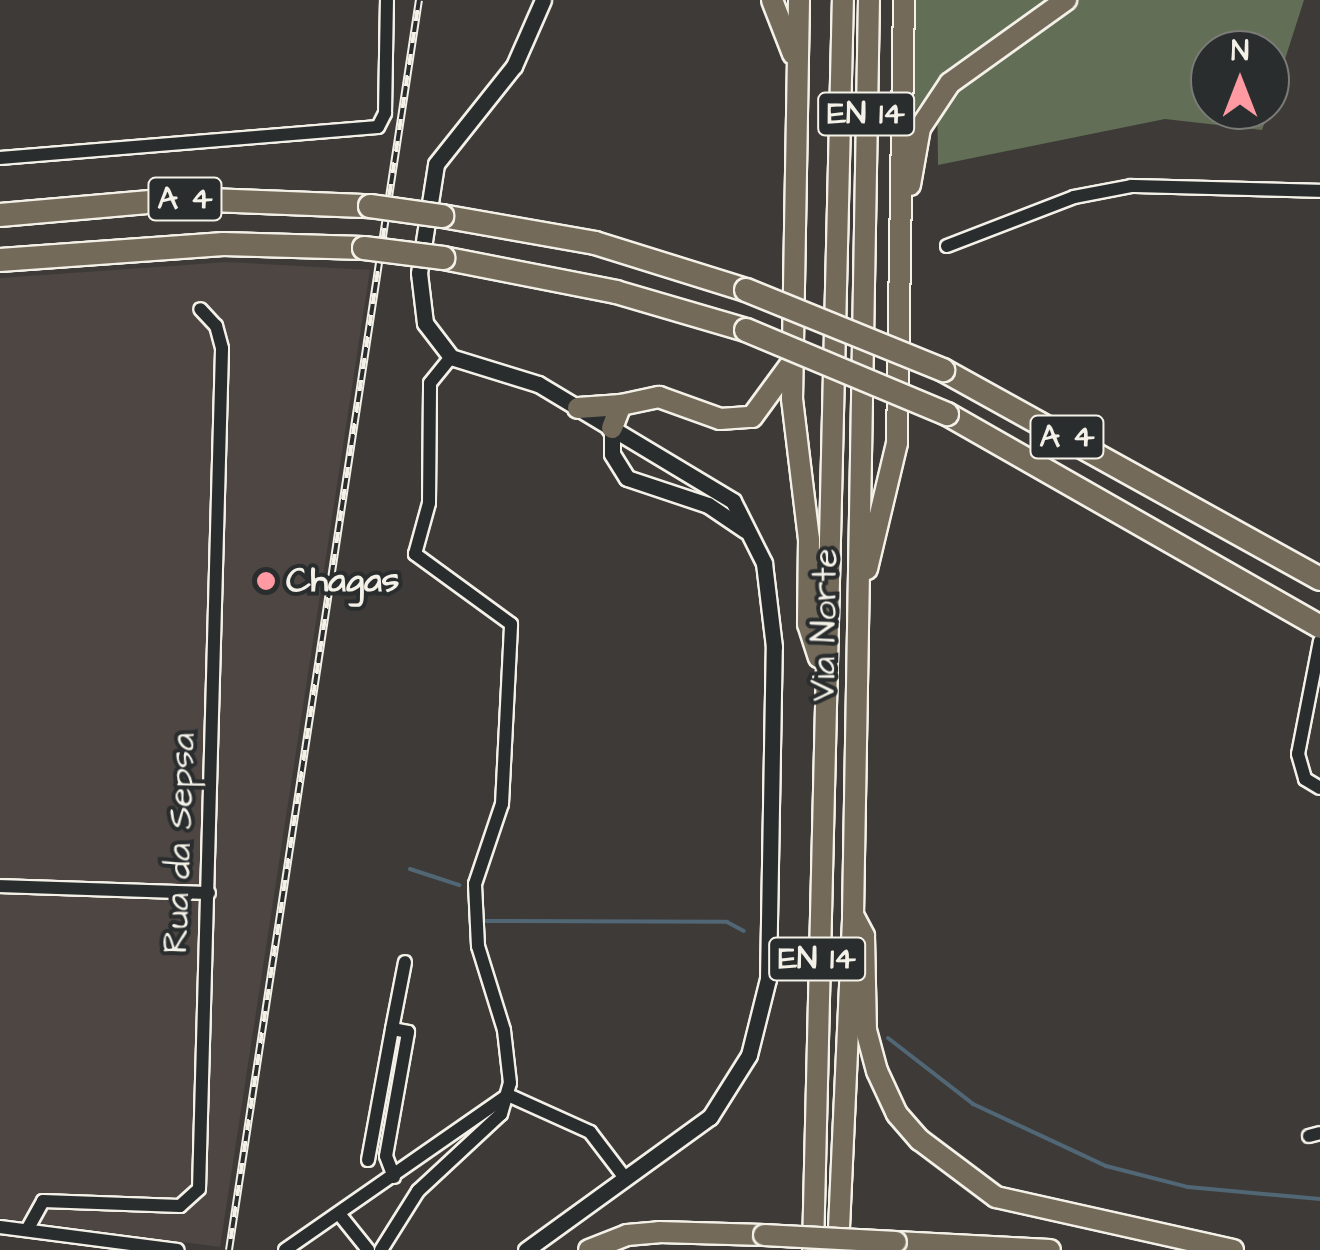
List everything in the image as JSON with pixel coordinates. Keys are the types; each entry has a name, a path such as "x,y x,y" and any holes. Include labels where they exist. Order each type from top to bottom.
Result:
{"highway":[{"path":"772,0 797,63"},
{"path":"798,0 793,358 808,539 808,624 823,668"},
{"name":"Via Norte","path":"813,1250 823,668 843,0"},
{"name":"Via Norte","path":"838,1250 852,915 869,0"},
{"path":"858,607 897,442 904,227 904,0"},
{"path":"904,227 920,128 950,83 1066,0"},
{"name":"A 4","path":"0,215 184,199 370,206 595,243 746,290 942,370 1320,579"},
{"name":"A 4","path":"0,260 223,244 364,248 443,258 616,292 746,330 947,414 1320,627"},
{"path":"578,408 658,398 720,419 752,417 768,403 793,358"},
{"path":"612,428 621,405"},
{"path":"852,915 864,936 866,1030 877,1071 896,1114 920,1140 996,1197 1233,1250"},
{"path":"589,1250 617,1237 658,1232 1050,1250"}],"street":[{"path":"0,158 378,128 385,113 388,0"},
{"path":"526,1250 710,1117 731,1091 762,1020 774,647 772,595 756,544 733,501 538,384 451,357 424,323 419,298 431,178 452,138 514,66 542,0"},
{"path":"947,246 1074,197 1131,186 1320,191"},
{"name":"Rua da Sepsa","path":"27,1230 43,1202 180,1206 199,1189 222,348 216,326 200,310"},
{"path":"381,1250 418,1191 501,1114 508,1094 504,1030 476,928 475,884 480,854 502,804 511,624 415,554 430,503 430,382 451,357"},
{"path":"578,408 627,478 723,512 756,544"},
{"path":"612,428 612,454"},
{"path":"1320,641 1298,754 1305,778 1320,788"},
{"path":"0,886 208,893"},
{"path":"368,1160 404,962"},
{"path":"392,1029 408,1032 386,1156 394,1177"},
{"path":"285,1250 508,1094"},
{"path":"508,1094 590,1132 625,1178"},
{"path":"378,1106 394,1109"},
{"path":"340,1214 368,1250"},
{"path":"0,1227 178,1250"}],"shaded area":[{"path":"227,262 370,270 220,1247 0,1218 0,278"}],"green space":[{"path":"915,0 1304,0 1290,44 1290,30 1190,30 1190,122 1165,119 938,165 937,84 909,118"}],"waterway":[{"path":"410,869 459,885"},
{"path":"485,921 727,922 744,931"},
{"path":"888,1038 973,1104 1106,1166 1188,1187 1320,1199"}],"railway":[{"path":"229,1250 419,0"}],"place":[{"name":"Chagas","path":"266,581"}]}
